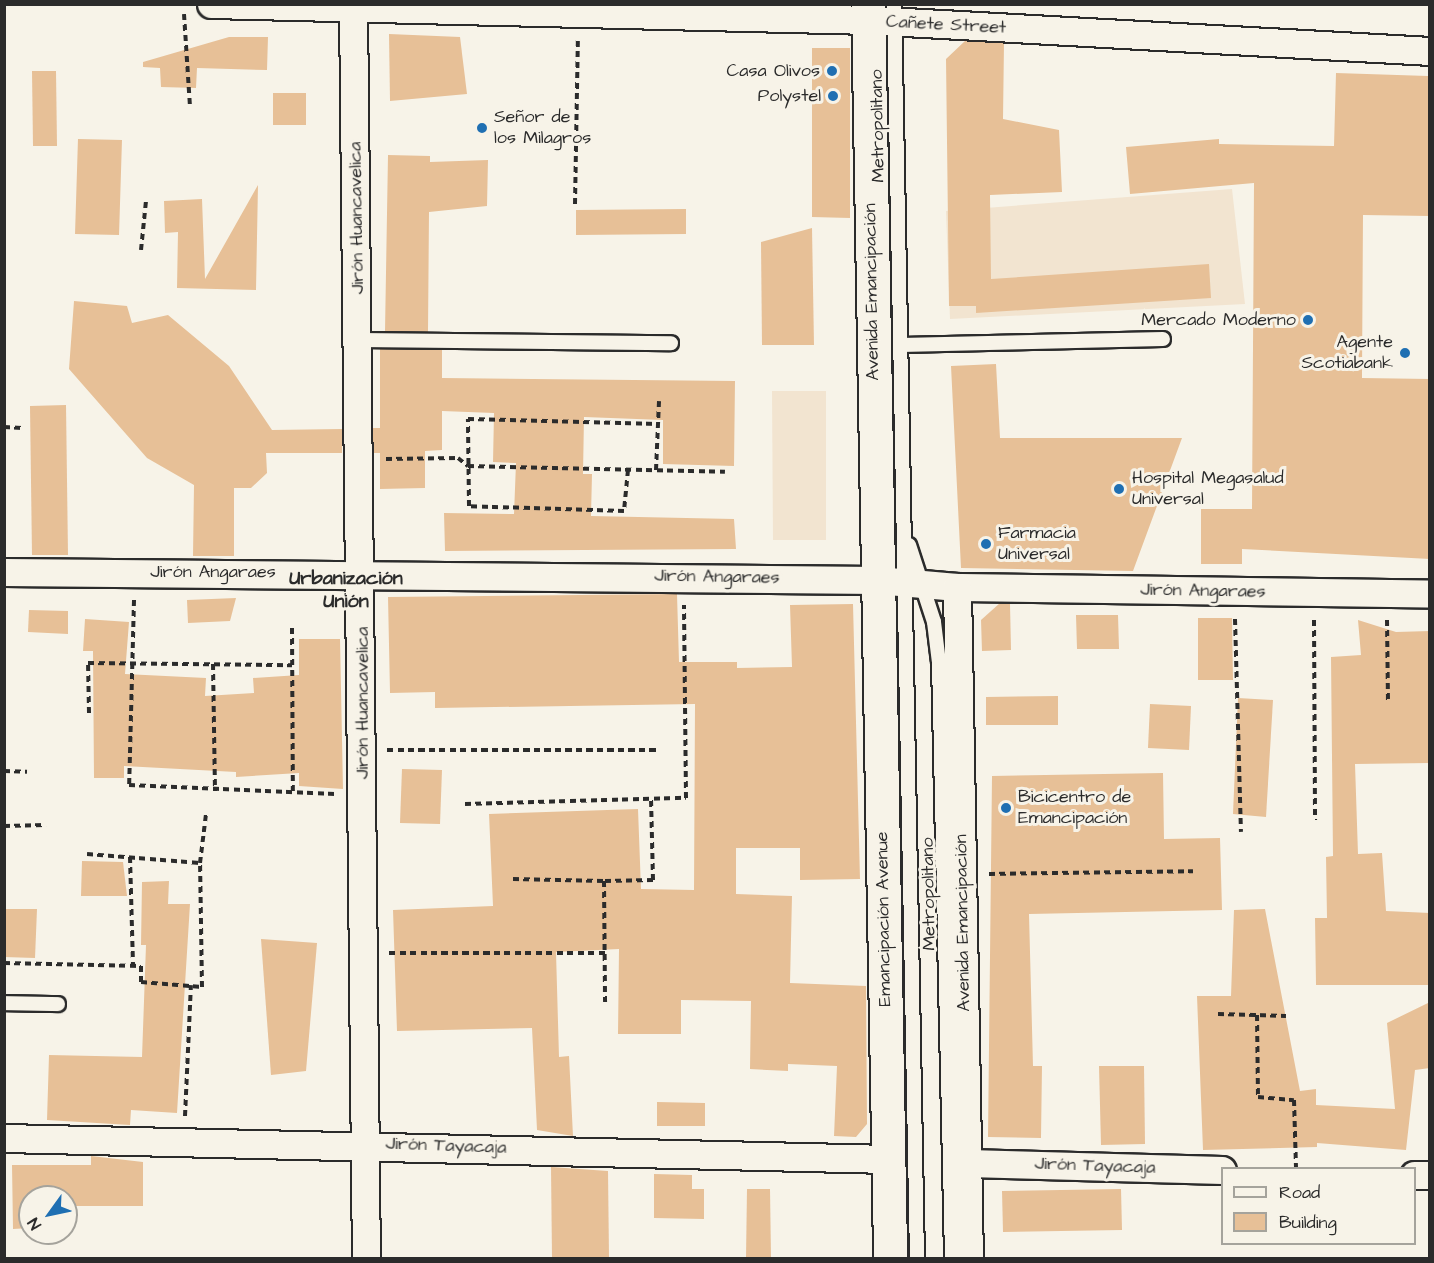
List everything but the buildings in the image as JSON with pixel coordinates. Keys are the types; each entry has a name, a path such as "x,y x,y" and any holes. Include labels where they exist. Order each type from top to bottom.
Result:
{"main road":[{"name":"Avenida Emancipación","path":"881,13 902,582"},
{"name":"Emancipación Avenue","path":"890,1258 888,1159 902,582"}],"street":[{"name":"Cañete Street","path":"211,4 579,14 881,13 1430,51"},
{"name":"Jirón Huancavelica","path":"353,7 363,573 366,1258"},
{"name":"Jirón Angaraes","path":"4,572 684,577 902,582 957,587 1430,594"},
{"name":"Avenida Emancipación","path":"957,587 969,1258"},
{"name":"Jirón Tayacaja","path":"4,1138 366,1143 888,1159"},
{"name":"Jirón Tayacaja","path":"968,1163 1221,1170"}],"lane":[{"name":"Metropolitano","path":"881,13 901,345 905,534 902,582 917,1258"},
{"path":"901,345 1162,339"},
{"path":"359,340 671,343"},
{"name":"Metropolitano","path":"902,582 939,661 952,1258"},
{"path":"4,1003 58,1004"}],"path":[{"path":"183,4 190,106"},
{"path":"575,204 579,14"},
{"path":"141,250 146,201"},
{"path":"656,470 659,400"},
{"path":"628,470 624,511 469,506 468,419 658,424"},
{"path":"4,427 22,428"},
{"path":"361,458 458,459 468,466 725,472"},
{"path":"134,572 129,785 215,791 364,795"},
{"path":"465,804 686,798 684,577"},
{"path":"1234,591 1241,832"},
{"path":"1313,593 1315,820"},
{"path":"1386,594 1388,704"},
{"path":"292,628 293,792"},
{"path":"89,713 88,663 292,664"},
{"path":"213,664 215,791"},
{"path":"364,750 659,750"},
{"path":"4,771 27,772"},
{"path":"513,879 653,880 651,800"},
{"path":"4,963 141,966 141,982 202,987 200,863 206,814"},
{"path":"4,826 46,825"},
{"path":"87,855 200,863"},
{"path":"130,857 134,966"},
{"path":"963,875 1193,871"},
{"path":"604,881 605,1002"},
{"path":"364,953 605,952"},
{"path":"183,1141 191,985"},
{"path":"1218,1014 1286,1016"},
{"path":"1257,1015 1258,1097 1294,1100 1296,1167"}],"shaded area":[{"path":"1232,189 1245,304 950,319 946,211"},
{"path":"772,391 826,391 826,540 773,540"}],"place":[{"name":"Casa Olivos","path":"832,71"},
{"name":"Polystel","path":"833,96"},
{"name":"Señor de los Milagros","path":"482,128"},
{"name":"Mercado Moderno","path":"1308,320"},
{"name":"Agente Scotiabank","path":"1405,353"},
{"name":"Hospital Megasalud Universal","path":"1119,489"},
{"name":"Farmacia Universal","path":"986,544"},
{"name":"Bicicentro de Emancipación","path":"1006,808"}],"district":[{"name":"Urbanización Unión","path":"346,590"}]}
